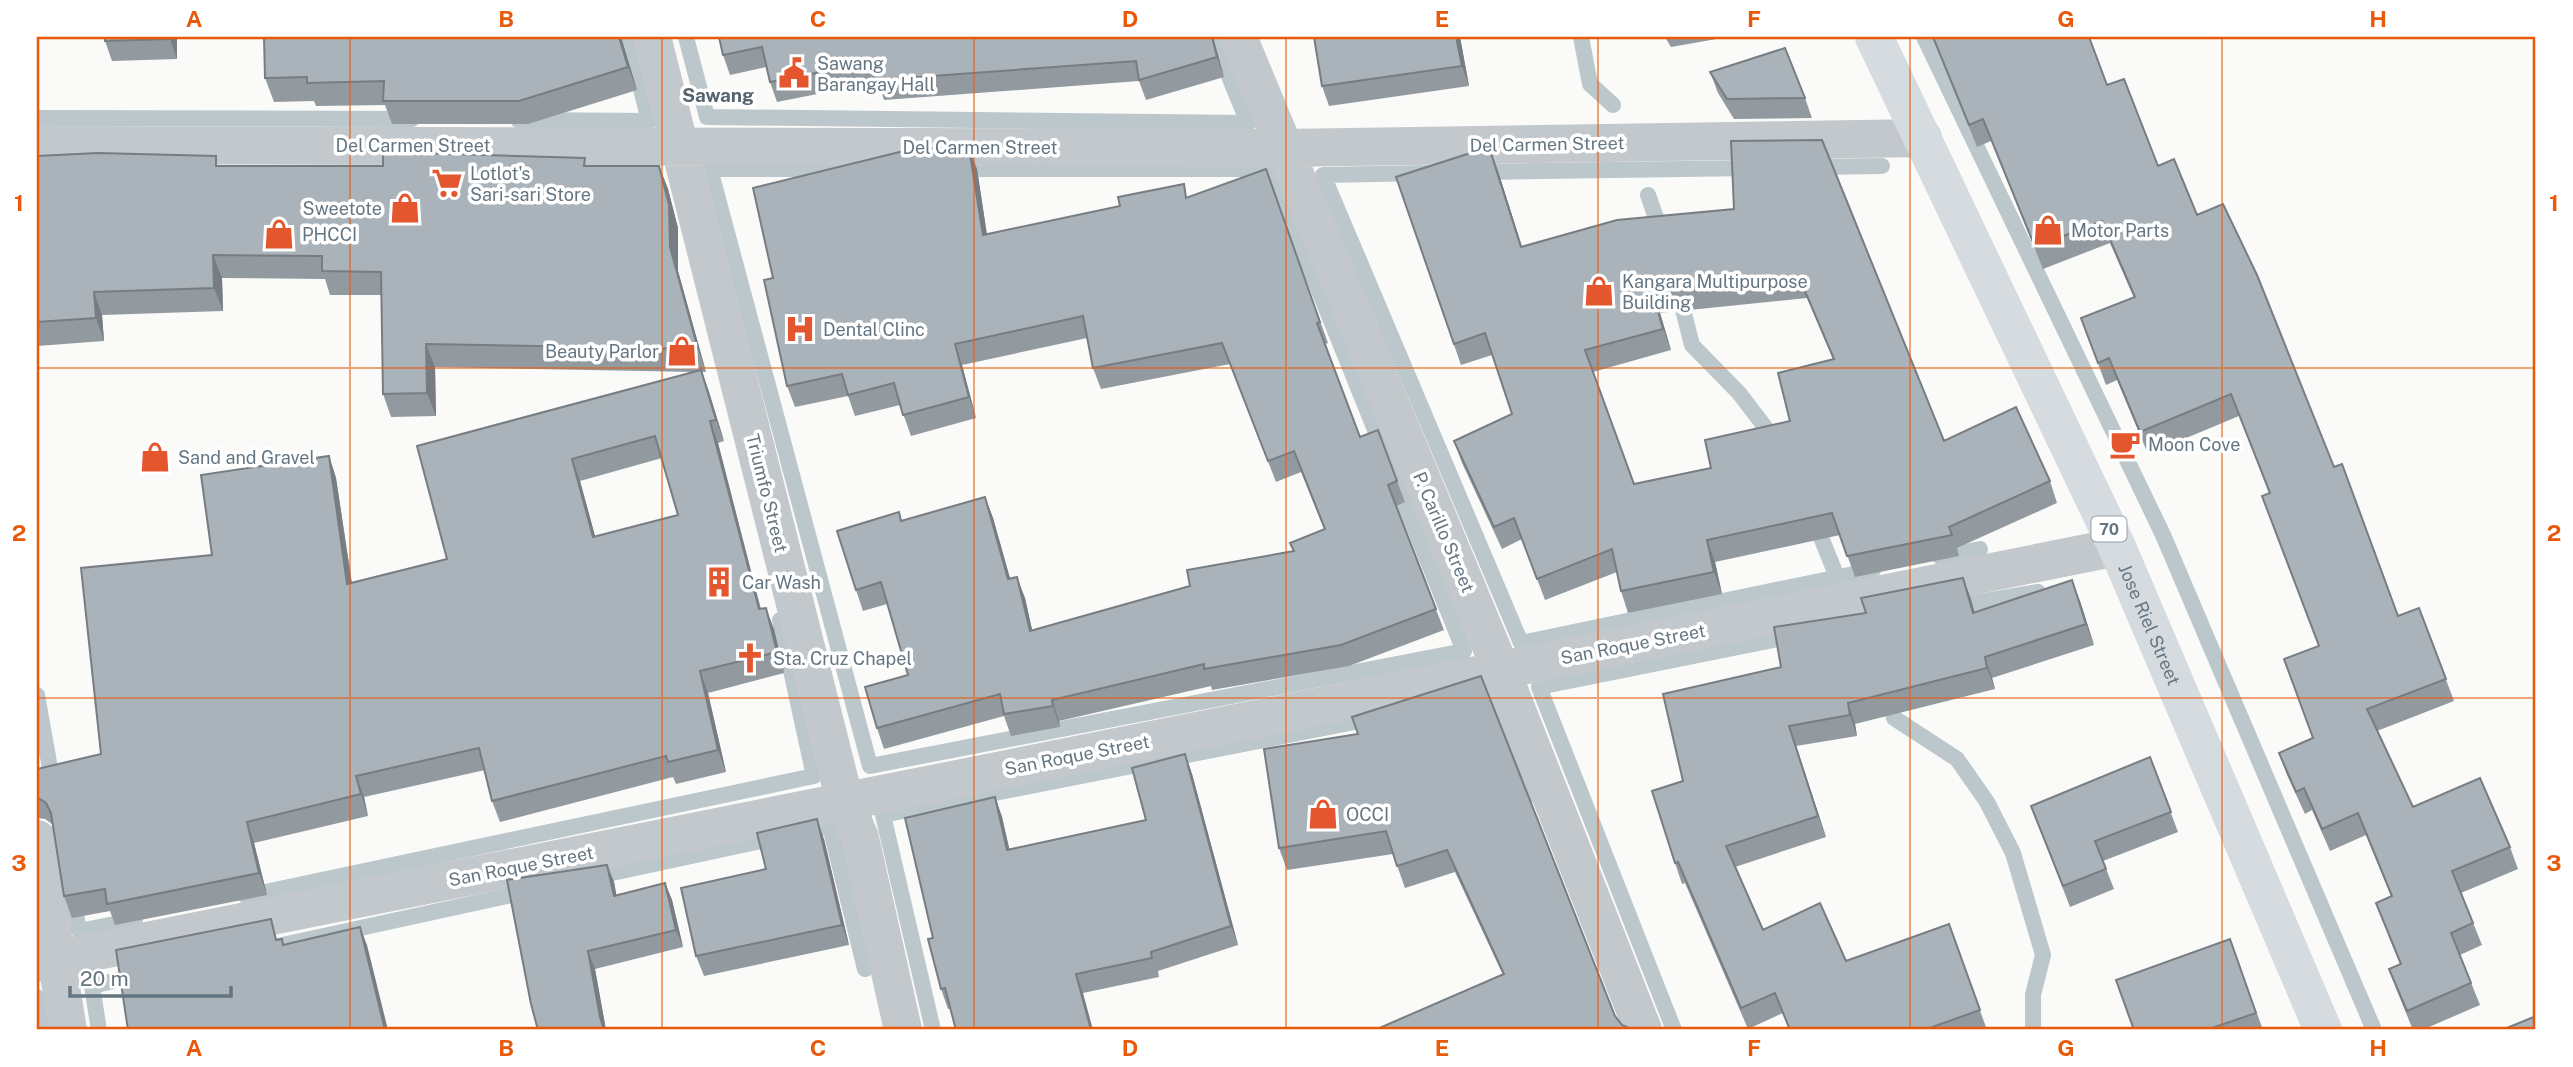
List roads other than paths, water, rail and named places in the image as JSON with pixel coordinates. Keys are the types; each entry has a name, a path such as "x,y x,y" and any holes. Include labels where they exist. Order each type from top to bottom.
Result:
{"highway":[{"name":"Jose Riel Street","path":"1874,37 2117,547 2323,1030"}],"street":[{"name":"Triumfo Street","path":"652,37 845,802 860,838 903,1030"},
{"name":"P. Carillo Street","path":"1238,37 1501,670 1643,1030"},
{"name":"Del Carmen Street","path":"37,145 1284,148 1923,138"},
{"name":"San Roque Street","path":"47,961 2117,547"},
{"path":"37,839 47,961 68,1030"}],"waterway":[{"path":"518,120 649,121 628,37"},
{"path":"686,37 707,117 1248,123 1213,37"},
{"path":"1581,37 1590,84 1613,105"},
{"path":"1924,37 2163,535 2374,1030"},
{"path":"37,118 412,119"},
{"path":"1814,167 1882,166"},
{"path":"1478,172 1753,168"},
{"path":"710,169 1270,169 1464,651 870,766 710,169"},
{"path":"1428,173 1323,175 1521,643 1873,570"},
{"path":"1648,195 1662,235"},
{"path":"1678,290 1692,345 1739,393 1778,444"},
{"path":"1814,520 1837,577"},
{"path":"1940,557 1980,549"},
{"path":"1950,607 2038,592"},
{"path":"246,896 814,776 780,620"},
{"path":"1674,1030 1539,687 1798,635"},
{"path":"1889,694 1894,718 1957,759 1987,802 2013,853 2043,955 2033,995 2033,1030"},
{"path":"37,695 53,785"},
{"path":"1469,699 1488,695 1528,796"},
{"path":"933,1030 883,815 1375,718"},
{"path":"801,832 830,826 865,969"},
{"path":"589,878 779,837"},
{"path":"264,949 530,891"},
{"path":"73,896 79,931 135,920"},
{"path":"99,1030 92,986 140,975"},
{"path":"37,997 42,1030"}],"place":[{"name":"Sawang Barangay Hall","path":"794,73"},
{"name":"Lotlot's Sari-sari Store","path":"447,183"},
{"name":"Sweetote","path":"405,208"},
{"name":"Motor Parts","path":"2048,230"},
{"name":"PHCCI","path":"279,234"},
{"name":"Kangara Multipurpose Building","path":"1599,291"},
{"name":"Dental Clinc","path":"800,329"},
{"name":"Beauty Parlor","path":"682,351"},
{"name":"Moon Cove","path":"2125,444"},
{"name":"Sand and Gravel","path":"155,457"},
{"name":"Car Wash","path":"719,582"},
{"name":"Sta. Cruz Chapel","path":"750,658"},
{"name":"OCCI","path":"1323,814"}],"district":[{"name":"Sawang","path":"718,95"}]}
